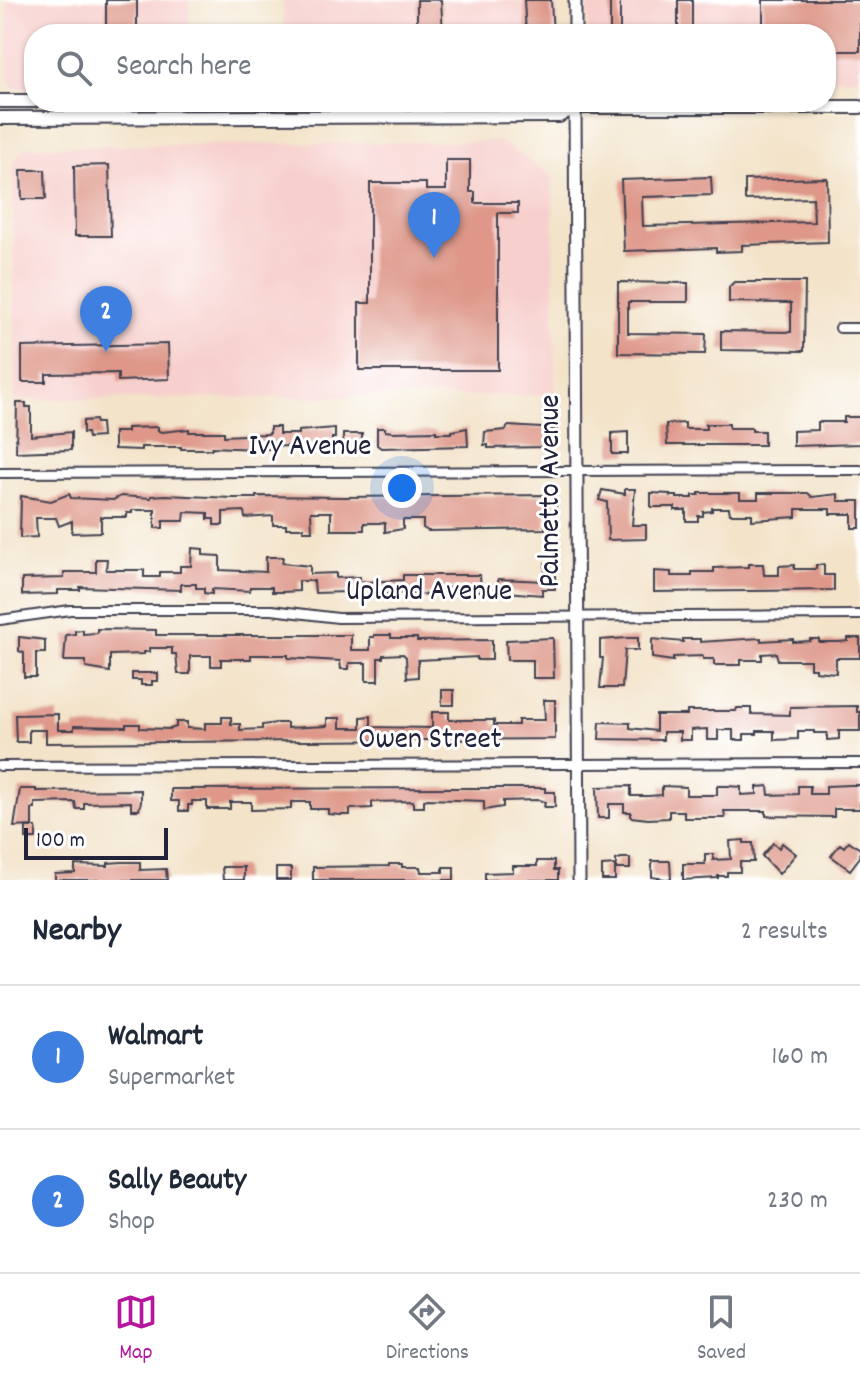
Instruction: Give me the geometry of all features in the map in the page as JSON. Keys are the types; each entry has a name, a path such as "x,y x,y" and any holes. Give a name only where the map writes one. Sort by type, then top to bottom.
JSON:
{"main road":[{"path":"0,101 24,101"},
{"path":"836,107 860,107"},
{"path":"254,112 254,117"},
{"path":"0,118 559,116 563,112"}],"street":[{"path":"575,0 575,24"},
{"name":"Palmetto Avenue","path":"571,112 579,880"},
{"path":"840,328 860,328"},
{"name":"Ivy Avenue","path":"0,473 860,470"},
{"name":"Upland Avenue","path":"0,620 70,610 272,610 338,618 860,615"},
{"name":"Owen Street","path":"0,766 860,763"}],"shaded area":[{"path":"7,0 189,0 189,24 24,24 24,88 14,88 8,82"},
{"path":"283,0 558,0 558,24 283,24"},
{"path":"588,0 860,0 860,78 836,79 836,24 588,24"},
{"path":"500,141 553,177 555,395 15,400 13,167 18,153 26,147"}],"building":[{"path":"106,0 137,0 137,24 106,24"},
{"path":"417,0 441,0 442,24 417,24"},
{"path":"524,0 551,0 552,24 525,24"},
{"path":"610,0 620,0 620,24 610,24"},
{"path":"678,0 692,0 692,24 678,24"},
{"path":"763,0 860,0 860,51 836,51 836,24 763,24"},
{"path":"446,160 470,160 470,192 475,192 475,203 518,203 518,213 498,213 498,370 359,370 359,303 370,303 370,183 426,183 426,190 446,190"},
{"path":"109,165 111,236 75,236 74,166"},
{"path":"21,170 45,170 46,199 22,199"},
{"path":"711,177 712,195 642,197 643,226 814,222 813,198 745,200 745,180 827,178 828,242 742,245 742,251 716,252 716,248 624,251 621,180"},
{"path":"618,282 688,283 688,302 628,302 628,333 706,334 705,354 618,353"},
{"path":"734,282 805,282 804,351 721,350 721,331 791,332 791,303 729,302 729,287"},
{"path":"168,344 169,379 118,381 118,373 46,374 46,382 22,382 22,347"},
{"path":"17,403 26,403 26,407 31,407 31,436 71,432 71,450 16,452"},
{"path":"844,417 860,417 860,444 793,446 793,431 818,430 818,422 844,422"},
{"path":"83,421 101,423 102,437 88,438 87,433 83,433"},
{"path":"685,423 685,429 706,429 706,424 729,424 729,428 764,431 764,445 667,445 666,424"},
{"path":"508,426 557,429 557,440 550,447 488,448 484,445 485,432 506,430"},
{"path":"158,427 158,431 162,432 189,429 189,432 224,432 224,436 267,434 270,427 279,427 279,434 335,428 335,438 332,438 332,447 114,449 114,432 127,432 127,428"},
{"path":"377,428 393,432 452,433 467,428 468,446 381,448 377,445"},
{"path":"628,432 628,454 612,454 612,433"},
{"path":"343,434 362,434 362,447 358,447 358,451 346,450"},
{"path":"625,489 635,489 632,525 646,525 646,539 608,540 607,502 599,500 602,490 625,494"},
{"path":"651,493 693,498 699,493 740,493 740,499 758,499 758,493 808,493 812,497 838,494 838,501 860,501 860,528 852,528 852,514 830,514 830,509 796,509 796,517 752,520 752,514 730,514 729,508 712,508 712,511 698,516 698,521 686,521 686,510 651,507"},
{"path":"69,494 71,498 113,500 121,496 151,498 166,495 256,498 550,495 556,502 556,513 546,513 545,529 428,531 423,528 423,520 403,520 403,529 385,532 385,523 364,523 364,530 331,530 331,512 311,512 312,531 273,525 273,516 245,518 244,511 223,512 223,525 214,525 214,519 208,519 208,513 185,512 184,521 163,521 163,528 155,528 155,510 132,510 127,517 101,517 101,532 72,533 72,521 59,526 56,518 36,518 37,537 20,538 21,496 51,501"},
{"path":"192,548 203,549 203,555 220,556 220,570 266,572 266,557 283,557 282,563 310,566 310,574 336,573 336,578 360,577 360,581 366,582 403,580 403,575 480,575 481,591 463,595 463,588 446,588 446,596 396,593 347,596 347,592 315,593 314,581 299,581 299,591 282,592 272,592 272,587 250,587 250,591 212,589 212,594 204,593 204,588 196,588 196,584 181,584 181,590 80,587 80,590 58,590 58,594 22,595 22,579 64,578 64,572 96,572 96,559 107,559 106,570 144,570 144,577 160,577 160,572 180,572 180,566 191,566"},
{"path":"545,563 555,563 555,589 542,589 542,595 506,592 506,595 486,595 486,585 498,585 498,579 545,581"},
{"path":"748,564 763,564 764,575 779,575 779,566 816,569 816,565 824,565 824,575 834,575 834,590 654,592 654,571 671,572 671,576 692,576 692,572 714,572 714,568 748,567"},
{"path":"97,629 156,630 156,635 351,635 351,650 370,650 370,637 374,635 417,638 417,641 492,640 492,660 477,660 477,657 418,660 418,677 407,678 406,657 403,654 383,655 383,658 378,658 378,681 366,681 366,663 349,663 349,669 341,669 340,661 288,658 288,655 221,659 221,666 211,666 211,656 190,656 190,674 178,674 176,654 172,654 172,648 149,648 149,652 144,654 110,655 110,672 86,668 86,661 64,661 66,635 83,630 83,634 97,633"},
{"path":"19,637 45,640 45,653 36,653 36,677 24,677 24,653 19,651"},
{"path":"553,638 554,678 533,678 533,660 507,660 506,640"},
{"path":"638,638 638,650 625,650 622,688 600,688 603,658 600,658 600,640"},
{"path":"761,638 761,641 819,639 819,642 838,642 860,638 860,658 836,658 836,673 815,671 815,668 810,668 810,660 778,660 776,653 762,654 762,660 741,660 741,665 714,665 714,659 703,659 703,656 673,657 673,661 652,658 652,639 683,642 683,639 700,639 700,642"},
{"path":"132,673 158,673 158,681 152,681 152,685 141,685 141,680 132,680"},
{"path":"442,690 454,690 454,705 442,705"},
{"path":"544,700 555,700 555,739 46,743 46,730 29,730 29,742 16,742 15,715 58,714 58,730 74,730 74,726 126,727 126,724 170,729 176,727 176,722 187,722 187,728 205,729 205,723 222,723 222,717 231,717 231,724 240,724 240,730 262,729 262,725 276,723 287,723 287,728 327,726 327,718 340,718 340,728 361,728 361,717 371,716 371,727 432,728 432,712 449,712 449,720 494,720 494,725 518,725 518,720 545,720"},
{"path":"857,706 860,731 839,731 839,739 827,740 827,733 798,731 798,739 774,740 774,731 757,731 757,734 744,734 744,740 733,740 733,730 718,730 718,740 707,740 707,729 691,730 691,740 680,740 680,732 663,732 663,740 599,739 600,722 630,723 630,728 656,731 656,715 687,715 687,711 751,708 751,714 790,715 790,707"},
{"path":"860,785 860,809 834,809 834,817 766,816 766,811 724,811 725,818 684,818 684,811 669,811 669,818 648,819 631,817 631,812 624,812 624,804 609,804 609,818 598,818 597,787 631,786 631,796 648,796 662,795 662,786 686,787 686,795 717,795 717,786 741,787 741,795 757,794 757,787 768,786 769,795 798,794 798,786 810,786 810,794 826,794 826,786"},
{"path":"545,788 545,792 555,792 555,807 544,807 545,802 538,800 503,801 503,807 484,810 484,801 428,799 424,800 424,807 413,807 413,801 372,802 372,808 350,809 350,815 341,815 328,814 328,809 310,809 310,802 291,802 291,809 251,810 251,802 230,802 230,809 207,809 207,801 192,801 188,811 179,811 179,801 171,801 171,789"},
{"path":"20,789 141,790 141,802 139,810 131,810 131,802 84,803 84,809 76,809 75,802 35,803 32,826 14,827"},
{"path":"26,827 36,827 36,839 26,839"},
{"path":"744,840 744,843 753,843 754,862 740,862 740,872 727,872 727,876 718,878 683,880 683,864 705,864 705,854 713,854 713,860 731,859 730,841"},
{"path":"849,841 860,849 860,857 850,870 831,856 840,844 844,847"},
{"path":"773,843 779,848 782,843 796,854 779,874 762,856"},
{"path":"630,858 630,869 616,869 616,860"},
{"path":"537,861 554,861 558,880 485,880 485,873 513,872 513,866 537,866"},
{"path":"652,861 670,861 671,880 652,877"},
{"path":"140,862 140,870 166,869 167,880 55,880 55,874 75,873 75,865 108,866 108,863"},
{"path":"389,864 420,867 421,872 443,872 443,867 454,867 454,880 313,880 313,867"},
{"path":"615,865 615,880 602,880 602,866"},
{"path":"222,867 244,867 244,880 223,880"},
{"path":"276,868 291,868 291,880 276,880"}],"place":[{"name":"Walmart","path":"434,258"},
{"name":"Sally Beauty","path":"106,352"}]}
